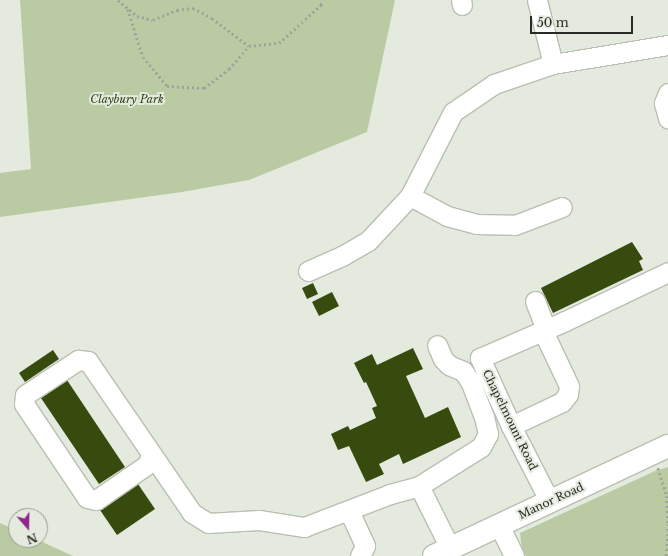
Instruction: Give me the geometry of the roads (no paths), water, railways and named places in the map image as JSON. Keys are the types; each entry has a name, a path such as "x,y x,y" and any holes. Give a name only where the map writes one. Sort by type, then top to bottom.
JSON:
{"main road":[{"name":"Manor Road","path":"442,552 668,446"}],"street":[{"path":"537,0 553,64"},
{"path":"308,271 342,256 368,241 410,196 453,112 494,84 553,64 668,45"},
{"path":"668,93 664,103 668,118"},
{"path":"410,196 447,216 476,224 515,225 562,207"},
{"name":"Chapelmount Road","path":"550,502 511,426 480,358 668,272"},
{"path":"511,426 562,402 566,399 569,386 544,330 535,301"},
{"path":"151,454 148,464 96,500 87,498 24,404 25,395 78,360 88,361 192,513 208,523 259,520 304,527 390,494 419,486 481,447 488,434 484,416 470,382 463,371 449,365 443,359 437,346"},
{"path":"419,486 442,552"},
{"path":"349,511 365,546 360,556"},
{"path":"499,525 514,556"}],"park label":[{"name":"Claybury Park","path":"127,99"}]}
